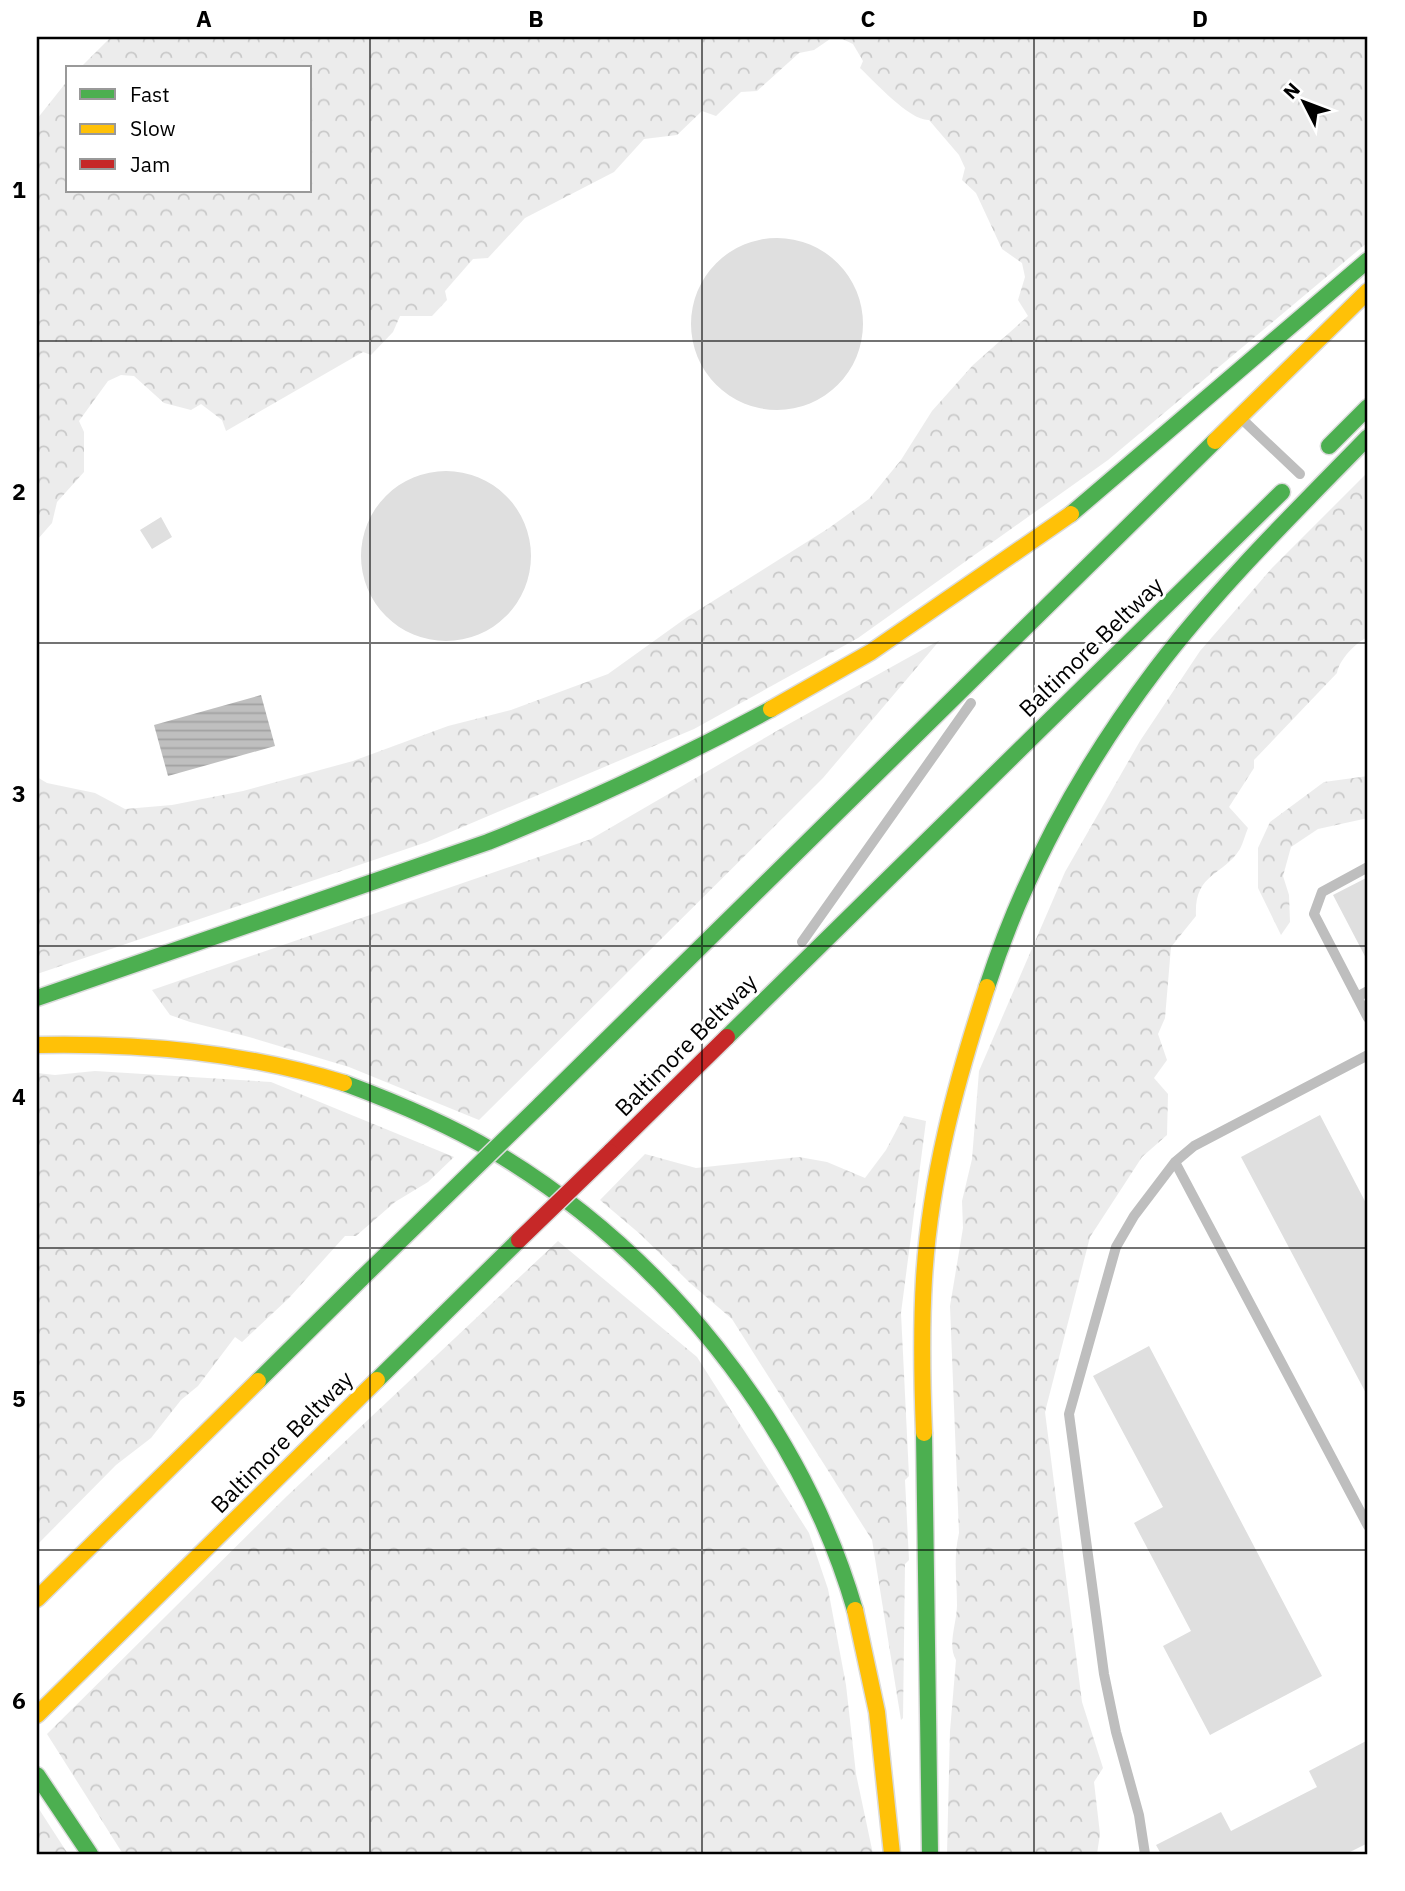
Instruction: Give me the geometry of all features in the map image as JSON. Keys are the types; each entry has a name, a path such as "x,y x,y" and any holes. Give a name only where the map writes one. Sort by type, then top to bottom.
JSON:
{"highway":[{"path":"37,998 488,842 561,813 657,769 769,710 871,652 1074,511 1368,260"},
{"path":"37,1599 1368,291"},
{"name":"Baltimore Beltway","path":"37,1715 1368,407"},
{"path":"930,1854 922,1361 924,1276 944,1135 983,996 1013,919 1049,842 1082,777 1129,705 1229,580 1368,437"},
{"path":"37,1045 157,1045 286,1066 344,1083 408,1108 482,1146 578,1210 636,1257 690,1313 727,1358 764,1411 795,1462 839,1561 861,1631 877,1703 892,1854"},
{"path":"37,1589 114,1524"},
{"path":"37,1775 90,1854"}],"lane":[{"path":"1240,417 1310,465"},
{"path":"990,677 1021,632"},
{"path":"793,955 974,699"},
{"path":"1368,867 1322,892 1314,914 1368,1018"},
{"path":"753,1011 785,966"},
{"path":"1357,997 1368,991"},
{"path":"1145,1854 1139,1815 1116,1732 1104,1674 1069,1414 1116,1247 1134,1216 1175,1163 1194,1146 1368,1055"},
{"path":"1175,1163 1368,1526"}],"green space":[{"path":"111,37 833,37 814,50 799,53 757,91 741,92 716,116 702,111 677,135 644,139 614,172 525,218 488,258 473,259 445,291 447,300 432,316 400,316 393,332 371,355 363,352 226,431 222,420 201,404 191,410 164,403 134,376 121,375 108,381 79,421 84,432 84,472 57,502 52,523 37,540 37,119 66,83 66,192 312,192 312,66 82,66"},
{"path":"838,37 1368,37 1368,242 1108,460 858,638 694,729 427,842 37,974 37,777 47,783 95,793 125,809 172,805 243,791 353,761 448,726 511,710 608,674 686,618 829,528 869,499 901,460 932,411 973,365 1028,316 1018,300 1025,277 1022,263 1002,249 976,193 962,180 965,168 959,155 929,120 921,119 903,108 874,82 860,68 863,61 853,44"},
{"path":"1368,472 1368,637 1349,652 1337,673 1254,760 1254,768 1229,807 1248,828 1241,847 1233,858 1204,883 1197,902 1196,916 1171,947 1165,1018 1158,1034 1167,1060 1154,1078 1168,1094 1167,1135 1142,1157 1090,1237 1045,1412 1082,1702 1103,1768 1094,1782 1100,1834 1097,1854 947,1854 950,1731 956,1660 952,1641 957,1612 956,1560 959,1533 950,1306 963,1228 962,1201 972,1159 979,1071 1065,872 1140,741 1200,651 1272,568"},
{"path":"940,640 823,778 479,1120 349,1067 170,1015 152,990 591,839"},
{"path":"1368,776 1368,818 1318,829 1291,847 1283,876 1289,895 1290,922 1281,935 1258,888 1258,848 1270,822 1324,782"},
{"path":"95,1071 271,1082 454,1157 428,1182 395,1202 356,1236 345,1236 289,1298 242,1342 235,1337 198,1386 181,1400 151,1438 116,1465 37,1545 37,1073 55,1075"},
{"path":"904,1116 926,1121 901,1313 909,1476 905,1480 909,1560 905,1564 901,1720 872,1540 732,1319 600,1200 645,1154 696,1168 799,1157 827,1162 865,1178 886,1150"},
{"path":"558,1241 697,1357 809,1533 828,1589 846,1685 856,1774 873,1854 123,1854 47,1734 287,1496"},
{"path":"37,1806 68,1854 37,1854"}],"shaded area":[{"path":"261,695 275,746 168,776 154,725"}],"building":[{"path":"777,238 810,244 838,263 857,291 863,324 857,357 838,385 810,404 777,410 744,404 716,385 697,357 691,324 697,291 716,263 744,244"},
{"path":"446,471 479,477 506,496 525,523 531,556 525,589 506,616 479,635 446,641 413,635 386,616 367,589 361,556 367,523 386,496 413,477"},
{"path":"161,517 172,537 152,549 140,530"},
{"path":"1368,877 1368,962 1333,895"},
{"path":"1320,1115 1368,1207 1368,1397 1241,1157"},
{"path":"1149,1346 1322,1676 1210,1735 1163,1646 1191,1631 1134,1523 1163,1507 1093,1376"},
{"path":"1368,1740 1368,1843 1346,1854 1161,1854 1156,1845 1221,1812 1231,1831 1317,1787 1309,1771"}],"traffic: fast":[{"path":"1071,514 1368,260"},
{"path":"1329,446 1368,407"},
{"path":"987,987 1019,903 1058,821 1130,705 1180,638 1232,578 1368,437"},
{"path":"540,1105 1215,441"},
{"path":"727,1037 1282,492"},
{"path":"37,998 488,842 631,780 771,709"},
{"path":"344,1083 420,1114 493,1151 555,1192 613,1238 667,1290 716,1347 761,1408 799,1473 831,1540 855,1610"},
{"path":"362,1278 540,1105"},
{"path":"377,1380 519,1240"},
{"path":"258,1381 362,1278"},
{"path":"924,1433 930,1854"},
{"path":"37,1775 90,1854"}],"traffic: slow":[{"path":"1215,441 1368,291"},
{"path":"771,709 871,652 1071,514"},
{"path":"924,1433 923,1298 932,1204 955,1095 987,987"},
{"path":"37,1045 115,1046 192,1052 268,1064 344,1083"},
{"path":"37,1715 377,1380"},
{"path":"37,1599 258,1381"},
{"path":"855,1610 877,1712 892,1854"}],"traffic: jam":[{"path":"610,1152 727,1037"},
{"path":"519,1240 610,1152"}]}
